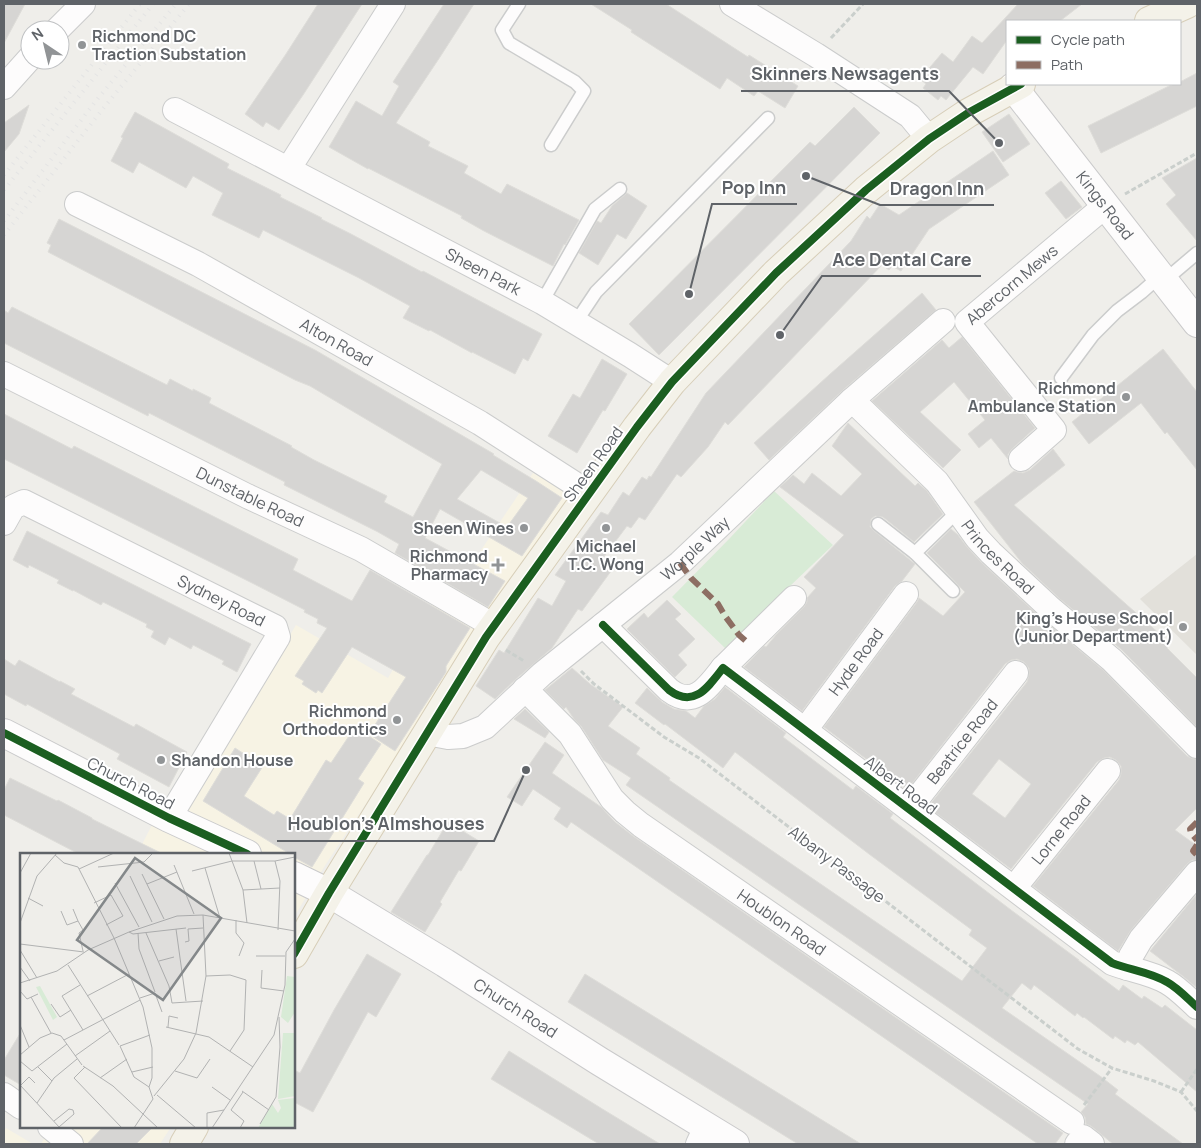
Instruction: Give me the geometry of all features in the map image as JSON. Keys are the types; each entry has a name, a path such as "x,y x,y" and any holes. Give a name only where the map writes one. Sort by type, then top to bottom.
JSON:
{"main road":[{"path":"1151,20 1187,4"},
{"name":"Sheen Road","path":"295,952 329,893 490,631 637,426 672,382 776,272 866,190 928,139 968,113 1017,86"},
{"path":"184,1144 193,1128"}],"street":[{"path":"68,20 83,4"},
{"path":"288,168 393,4"},
{"path":"732,4 816,55 910,116 928,139"},
{"name":"Kings Road","path":"1017,86 1105,206 1197,323"},
{"name":"Sheen Park","path":"176,110 542,302 672,382"},
{"name":"Alton Road","path":"77,204 198,264 480,423 589,493"},
{"name":"Abercorn Mews","path":"1021,459 1054,430 967,322 1105,206"},
{"name":"Worple Way","path":"427,733 448,737 463,736 485,727 534,681 680,563 852,400 944,321"},
{"name":"Dunstable Road","path":"4,374 247,496 361,549 490,631"},
{"name":"Princes Road","path":"852,400 937,482 977,538 991,553 1052,609 1112,660 1197,746"},
{"name":"Sydney Road","path":"4,523 12,507 24,502 274,628 278,637 169,818"},
{"name":"Hyde Road","path":"805,730 906,594"},
{"path":"603,625 674,695 682,698 691,697 703,692 723,668 794,598"},
{"name":"Albert Road","path":"723,668 1112,963 1149,974 1169,983 1197,1007"},
{"name":"Beatrice Road","path":"909,809 1016,673"},
{"name":"Houblon Road","path":"534,681 612,799 641,825 1072,1122"},
{"name":"Church Road","path":"4,733 169,818 245,853"},
{"name":"Lorne Road","path":"1014,888 1108,771"},
{"path":"1126,968 1141,939 1197,874"},
{"name":"Church Road","path":"295,876 329,893 445,963 599,1061 702,1135 735,1144"},
{"path":"4,1095 20,1106"},
{"path":"51,1128 71,1144"},
{"path":"1077,1144 1083,1137 1092,1144"}],"lane":[{"path":"519,4 502,30 509,43 575,82 584,91 551,145"},
{"path":"576,322 596,292 768,118"},
{"path":"542,302 595,209 620,189"},
{"path":"1061,378 1093,335 1117,311 1197,253"},
{"path":"915,553 958,511"},
{"path":"878,524 915,553 953,591"}],"path":[{"path":"816,55 863,4"},
{"path":"1105,206 1197,153"},
{"path":"490,631 534,681"},
{"path":"1072,1122 1112,1068"},
{"path":"1181,1092 1197,1069"}],"shaded area":[{"path":"533,473 573,496 398,755 326,864 295,915 295,853 138,853 153,823 193,797 296,625 388,678 434,601 457,597 476,564 477,556"},
{"name":"King's House School (Junior Department)","path":"1197,554 1197,655 1140,599"},
{"path":"6,1128 33,1144 4,1144"},
{"path":"50,1128 170,1128 160,1144 41,1144"}],"green space":[{"path":"774,491 833,545 725,648 672,597"}],"building":[{"path":"4,4 25,4 4,43"},
{"path":"318,4 362,4 279,130 266,122 263,127 245,114"},
{"path":"444,4 474,4 396,123 430,142 428,146 468,166 464,173 501,194 507,184 579,220 553,266 329,147 356,101 382,116 399,86 393,82"},
{"path":"591,4 666,4 748,57 749,55 798,86 785,108 758,91 754,96 727,78 720,89"},
{"path":"1018,4 1082,4 1061,20 1006,20 1006,41 983,74 973,67 946,100 941,96 938,100 923,88 926,84 920,79 942,53 953,62 972,36 982,43"},
{"path":"1197,73 1197,106 1101,153 1088,126 1169,86 1181,85 1181,81"},
{"path":"29,105 19,134 4,152 4,123"},
{"path":"854,107 880,133 659,355 629,324 810,142 815,146"},
{"path":"135,112 229,164 227,168 281,195 280,197 542,334 528,361 523,358 515,374 403,318 410,306 359,278 263,230 259,238 212,215 223,193 193,176 186,188 139,162 133,173 111,161 123,138 121,137"},
{"path":"1009,114 1030,144 1003,162 982,132"},
{"path":"993,151 1009,175 929,229 901,271 892,266 889,270 882,265 728,425 725,422 708,447 681,477 677,474 645,520 639,517 631,528 627,526 603,558 614,567 582,611 578,609 552,648 495,699 476,686 499,650 504,653 538,598 552,606 566,581 555,575 601,512 608,515 623,492 629,496 642,477 647,480 649,476 651,477 706,393 851,241 867,216 870,219 880,204 899,215"},
{"path":"1197,158 1197,241 1166,204 1176,195 1162,178"},
{"path":"1061,181 1082,207 1066,219 1045,193"},
{"path":"627,193 647,206 626,239 617,234 598,265 579,253 597,221 601,223 612,206"},
{"path":"59,219 315,350 494,454 562,498 522,556 440,509 425,538 505,581 488,607 395,553 399,544 378,532 284,485 285,482 149,413 148,416 4,343 4,310 8,313 12,307 167,385 170,379 211,398 209,403 292,446 314,460 387,496 384,502 413,517 442,464 310,386 48,252 51,245 47,243","holes":["481,470 528,498 507,527 457,499"]},
{"path":"922,293 936,310 843,390 769,460 754,443"},
{"path":"962,337 1035,428 1012,449 1008,454 1008,459 991,438 979,448 968,434 985,420 954,382 920,412 961,450 943,468 872,401 942,340 949,348"},
{"path":"1163,349 1197,392 1197,470 1141,403 1089,444 1072,422"},
{"path":"602,359 627,374 577,453 548,436 573,394 580,398"},
{"path":"4,414 72,449 74,446 298,559 293,570 352,601 370,570 470,628 446,666 446,672 395,751 369,734 406,677 352,647 322,693 318,690 316,693 302,684 304,681 295,676 327,628 317,623 318,619 304,612 305,610 256,585 4,459"},
{"path":"848,423 915,486 918,483 927,491 943,514 914,542 883,517 875,516 871,519 870,527 915,564 902,581 895,586 802,711 744,667 804,607 807,598 816,588 804,577 844,535 780,487 793,475 804,484 812,473 841,496 862,474 832,446"},
{"path":"1053,449 1065,465 1014,505 1171,644 1167,648 1197,678 1197,727 1122,650 1060,599 1022,563 974,502 1014,471 1023,473 1030,470"},
{"path":"951,529 982,563 1042,619 1103,670 1187,756 1197,759 1197,808 1175,830 1197,846 1197,860 1192,860 1187,864 1131,930 1118,951 1033,886 1119,780 1121,766 1116,760 1110,757 1097,762 1011,869 928,807 1027,682 1029,668 1024,662 1017,659 1005,664 907,790 824,727 919,598 943,616 965,592 927,553","holes":["999,759 1031,784 1005,818 972,794"]},
{"path":"27,531 251,644 237,672 222,664 224,661 193,645 191,649 169,637 165,645 151,637 154,631 146,627 147,624 103,602 101,605 57,583 59,580 29,565 28,568 13,560"},
{"path":"667,600 681,614 675,619 695,639 678,655 687,665 675,677 627,629 644,613 648,618"},
{"path":"4,659 15,666 19,660 75,689 71,694 134,727 136,724 187,752 169,787 117,759 120,754 27,704 26,706 4,694"},
{"path":"572,668 590,684 623,707 608,726 640,748 636,754 670,778 669,780 962,981 987,948 969,935 972,930 735,752 723,768 664,725 635,703 647,688 662,702 674,709 686,711 695,718 704,706 715,699 725,687 786,733 783,737 853,790 856,786 893,814 890,818 1119,991 1123,985 1142,999 1144,996 1162,1008 1165,1005 1197,1030 1197,1092 1138,1042 1135,1045 1127,1040 1125,1043 1115,1036 1113,1039 1084,1017 1077,1013 1075,1016 1034,985 1031,990 1022,983 1002,1008 1100,1076 1118,1090 1115,1094 1183,1144 1113,1144 1086,1124 1085,1117 1081,1112 1088,1104 626,785 631,778 603,760 566,707 564,709 545,690"},
{"path":"525,709 549,732 545,738 514,719"},
{"path":"355,727 381,744 358,779 364,783 312,867 295,858 295,853 288,853 203,801 235,748 263,766 244,796 274,815 277,811 290,819 326,760 331,763"},
{"path":"545,742 564,755 552,773 601,807 615,822 633,836 1063,1133 1055,1144 1038,1144 571,822 567,828 554,819 561,808 533,789 522,806 507,797"},
{"path":"10,778 58,800 161,853 77,853 4,815 4,790"},
{"path":"448,822 479,841 440,902 442,904 425,932 391,912"},
{"path":"1197,894 1197,988 1150,951"},
{"path":"367,954 401,974 376,1017 368,1012 313,1112 295,1103 295,1070 300,1073"},
{"path":"585,974 861,1144 798,1144 568,1002"},
{"path":"20,1034 20,1084 4,1075 4,1060"},
{"path":"509,1051 660,1144 599,1144 491,1079"},
{"path":"102,1128 152,1128 136,1144 87,1144"}],"railway":[{"path":"4,175 140,4"},
{"path":"4,190 153,4"},
{"path":"4,221 95,102 176,4"},
{"path":"4,235 106,105 189,4"}],"marked path":[{"path":"680,563 691,578 718,604 739,635 748,643"},
{"path":"1197,822 1190,829 1197,840"},
{"path":"1197,845 1193,851 1197,855"}],"cycle path":[{"path":"295,952 329,893 486,637 637,427 672,382 776,273 866,190 929,139 968,113 1019,85"},
{"path":"603,625 669,690 678,695 686,697 700,693 723,668 1112,963 1147,973 1167,982 1197,1007"},
{"path":"4,733 169,818 245,853"}],"place":[{"name":"Richmond DC Traction Substation","path":"82,45"},
{"name":"Skinners Newsagents","path":"999,143"},
{"name":"Dragon Inn","path":"806,176"},
{"name":"Pop Inn","path":"689,294"},
{"name":"Ace Dental Care","path":"780,335"},
{"name":"Richmond Ambulance Station","path":"1126,397"},
{"name":"Sheen Wines","path":"524,528"},
{"name":"Michael T.C. Wong","path":"606,528"},
{"name":"Richmond Pharmacy","path":"498,565"},
{"name":"King's House School (Junior Department)","path":"1183,627"},
{"name":"Richmond Orthodontics","path":"397,720"},
{"name":"Shandon House","path":"161,760"},
{"name":"Houblon’s Almshouses","path":"526,770"}]}
